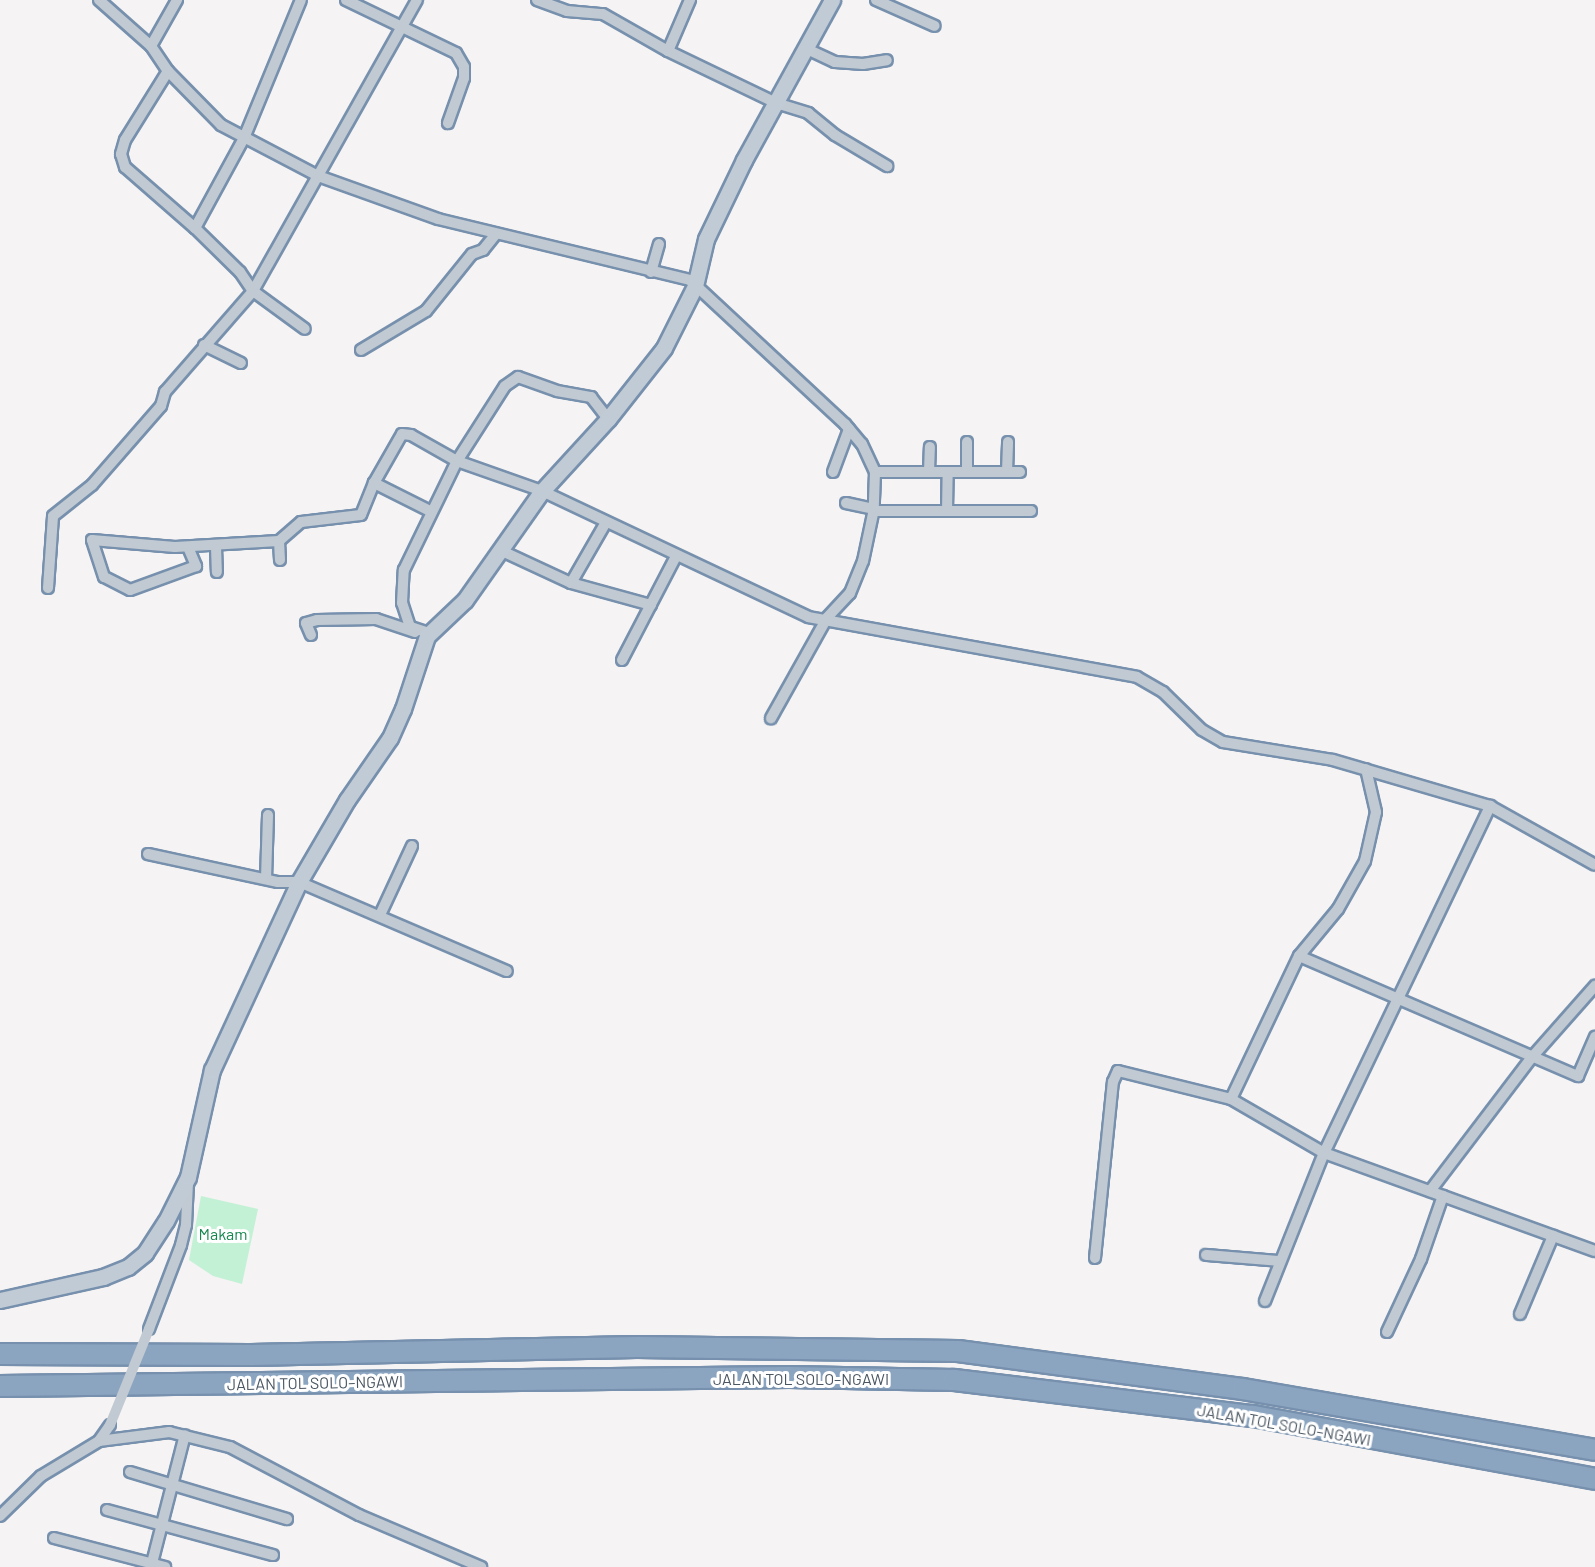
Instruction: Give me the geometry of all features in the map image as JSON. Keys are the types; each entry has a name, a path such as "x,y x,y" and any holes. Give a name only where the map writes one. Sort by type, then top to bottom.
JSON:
{"highway":[{"name":"JALAN TOL SOLO–NGAWI","path":"0,1354 251,1355 637,1347 958,1351 1243,1389 1595,1450"},
{"name":"JALAN TOL SOLO–NGAWI","path":"0,1386 789,1377 954,1380 1253,1416 1401,1446 1595,1479"}],"street":[{"path":"99,0 151,46 168,71 221,125 318,176 438,219 605,257 651,272 690,280 849,429 862,444 875,471 874,510 858,577 850,593 827,618 771,718"},
{"path":"151,46 177,0"},
{"path":"195,228 244,138 301,0"},
{"path":"346,0 456,53 462,60 464,78 448,123"},
{"path":"48,588 50,524 53,516 92,485 161,406 165,392 204,345 253,291 417,0"},
{"path":"537,0 567,11 603,14 668,51 776,103 808,113 835,135 887,166"},
{"path":"668,51 690,0"},
{"path":"0,1300 103,1277 128,1266 151,1244 179,1199 188,1177 212,1070 299,882 347,800 390,738 403,709 428,634 465,600 502,551 542,491 608,418 664,348 695,286 706,239 832,0"},
{"path":"876,0 934,26"},
{"path":"807,49 835,62 863,64 887,60"},
{"path":"168,71 121,154 133,177 195,228 240,272 253,291 304,329"},
{"path":"361,350 426,310 472,254 483,250 496,234"},
{"path":"651,272 659,244"},
{"path":"204,345 242,363"},
{"path":"428,634 410,627 401,588 404,570 430,511 457,461 505,386 514,377 591,397 608,418"},
{"path":"833,472 849,429"},
{"path":"188,547 196,566 129,590 104,577 92,540 96,538 188,547 216,547 279,541 301,522 361,514 374,483 402,434 411,435 457,461 542,491 675,558 789,610 827,618 842,624 1127,674 1162,692 1202,730 1223,742 1306,754 1366,769 1490,806 1595,864"},
{"path":"967,442 967,472"},
{"path":"1007,472 1008,442"},
{"path":"929,472 930,447"},
{"path":"875,471 1020,472"},
{"path":"947,511 948,472"},
{"path":"374,483 430,511"},
{"path":"846,503 874,510 1031,511"},
{"path":"571,583 605,524"},
{"path":"279,541 280,560"},
{"path":"216,547 217,572"},
{"path":"502,551 571,583 651,605"},
{"path":"622,660 675,558"},
{"path":"311,635 306,623 310,620 376,619 428,634"},
{"path":"1231,1099 1299,956 1338,909 1365,861 1376,812 1366,769"},
{"path":"1265,1300 1324,1153 1490,806"},
{"path":"266,879 268,815"},
{"path":"380,915 412,846"},
{"path":"148,854 266,879 299,882 507,970"},
{"path":"1299,956 1399,997 1578,1076 1595,1037"},
{"path":"1430,1191 1533,1056 1595,986"},
{"path":"1095,1258 1115,1074 1118,1071 1138,1073 1231,1099 1324,1153 1595,1251"},
{"path":"99,1441 110,1425 149,1329 186,1225 188,1177"},
{"path":"1387,1332 1421,1259 1443,1196"},
{"path":"1520,1314 1553,1236"},
{"path":"1206,1255 1280,1261"},
{"path":"0,1516 41,1476 99,1441 154,1431 184,1435 230,1447 359,1515 481,1567"},
{"path":"151,1565 184,1435"},
{"path":"130,1472 171,1487 287,1519"},
{"path":"107,1510 273,1555"},
{"path":"54,1538 165,1567"}],"green space":[{"name":"Makam","path":"201,1196 258,1209 242,1284 213,1276 189,1260"}]}
